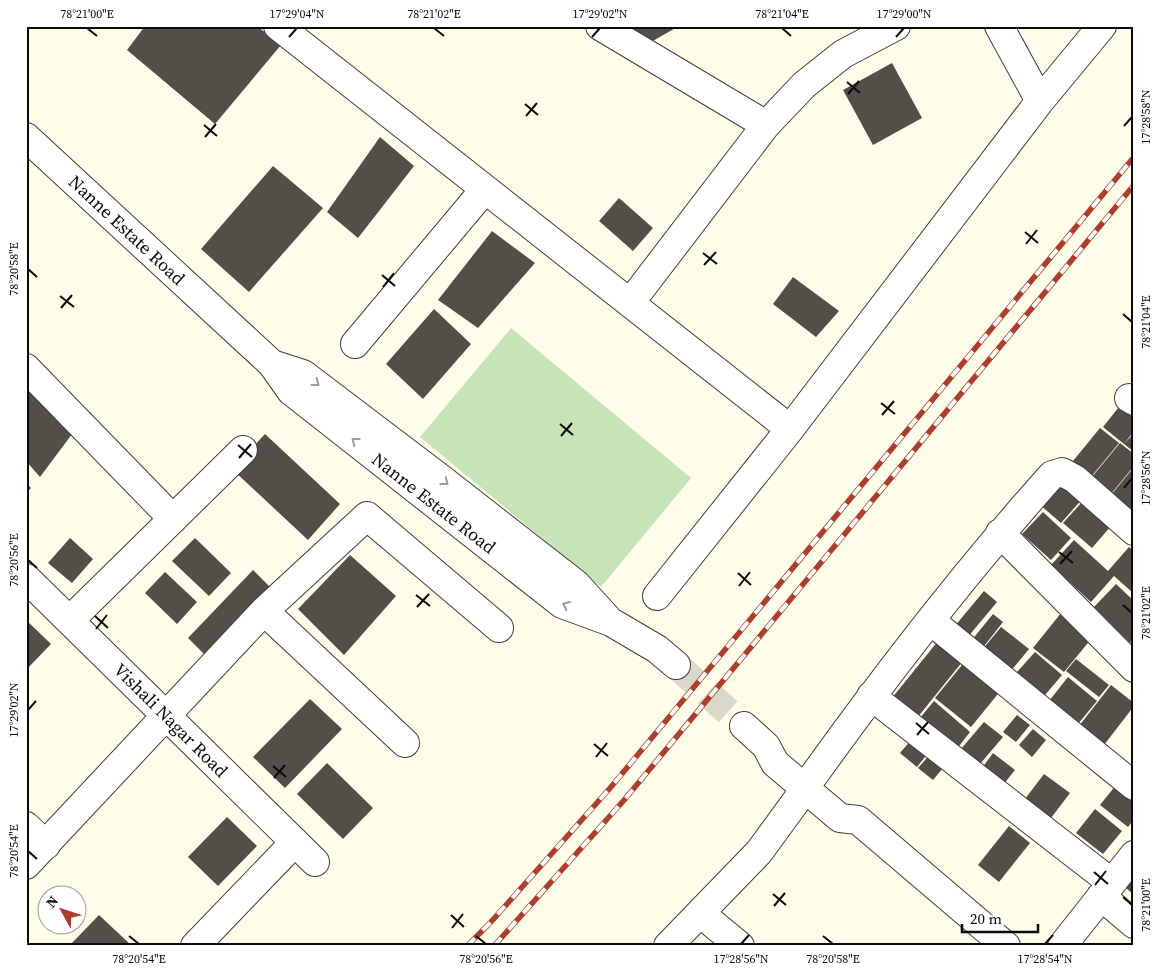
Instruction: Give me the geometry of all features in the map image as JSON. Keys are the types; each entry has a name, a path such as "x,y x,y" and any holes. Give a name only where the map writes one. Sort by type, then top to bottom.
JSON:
{"street":[{"path":"278,26 790,429"},
{"path":"600,26 766,125"},
{"path":"630,304 766,125 804,85 843,54 896,26"},
{"path":"999,26 1040,101"},
{"path":"657,596 790,429 1040,101 1102,26"},
{"name":"Nanne Estate Road","path":"26,137 272,364 291,392 562,604 611,622 657,649 676,666"},
{"path":"355,344 485,189"},
{"path":"26,368 174,519"},
{"path":"70,620 243,450"},
{"path":"668,946 759,852 871,696 1000,533 1052,475 1062,472 1075,479 1134,531"},
{"path":"26,865 264,611 367,516 499,628"},
{"path":"1000,533 1134,668"},
{"name":"Vishali Nagar Road","path":"26,578 315,862"},
{"path":"264,611 405,743"},
{"path":"931,622 1134,786"},
{"path":"871,696 1106,890 1134,924"},
{"path":"744,726 766,746 775,763 809,782 840,818 858,820 1006,946"},
{"path":"26,826 46,845"},
{"path":"195,946 295,842"},
{"path":"1062,946 1134,855"},
{"path":"700,913 740,946"}],"green space":[{"path":"511,328 691,478 601,587 420,437"}],"building":[{"path":"145,26 257,26 281,45 215,124 127,50"},
{"path":"633,26 679,26 644,46"},
{"path":"892,63 922,118 873,145 843,90"},
{"path":"380,137 414,166 358,238 327,212"},
{"path":"273,166 323,208 249,292 201,249"},
{"path":"619,198 653,228 633,251 599,221"},
{"path":"492,231 535,263 478,328 438,300"},
{"path":"793,277 839,311 816,337 773,304"},
{"path":"434,309 471,344 423,399 386,364"},
{"path":"26,378 75,430 40,477 26,461"},
{"path":"1122,403 1134,412 1134,431 1124,444 1103,427"},
{"path":"1100,428 1119,443 1091,477 1073,461"},
{"path":"1134,433 1134,452 1124,444"},
{"path":"265,434 340,504 308,540 232,469"},
{"path":"1120,443 1134,454 1134,466 1111,494 1091,478"},
{"path":"1134,467 1134,508 1131,511 1111,495"},
{"path":"1062,478 1084,497 1061,523 1039,504"},
{"path":"26,483 31,488 26,493"},
{"path":"1083,501 1111,526 1092,548 1063,523"},
{"path":"1043,512 1071,538 1051,560 1022,534"},
{"path":"70,538 93,559 72,583 48,563"},
{"path":"195,538 231,573 209,596 172,561"},
{"path":"1074,540 1108,571 1129,547 1134,551 1134,591 1132,592 1114,576 1091,602 1051,565"},
{"path":"350,555 396,596 344,655 298,609"},
{"path":"253,570 277,594 212,662 188,638"},
{"path":"165,572 197,602 177,624 145,593"},
{"path":"1116,584 1134,601 1134,639 1130,643 1094,607"},
{"path":"984,591 997,602 967,638 954,627"},
{"path":"1061,613 1092,638 1064,672 1033,648"},
{"path":"993,614 1003,622 981,650 971,641"},
{"path":"26,620 51,644 26,670"},
{"path":"1001,627 1029,649 1010,672 982,650"},
{"path":"938,641 963,661 917,718 892,698"},
{"path":"1035,652 1062,675 1045,695 1017,672"},
{"path":"1076,659 1109,685 1099,697 1066,671"},
{"path":"966,660 1002,689 971,727 935,698"},
{"path":"1068,677 1097,701 1078,724 1049,701"},
{"path":"1111,685 1134,703 1134,706 1104,745 1079,726"},
{"path":"310,699 342,729 285,788 253,757"},
{"path":"934,701 970,732 956,750 919,719"},
{"path":"1017,715 1030,725 1016,742 1003,732"},
{"path":"984,722 1003,737 980,764 961,749"},
{"path":"1033,729 1046,740 1032,757 1019,745"},
{"path":"913,738 929,752 917,767 900,753"},
{"path":"934,750 948,762 933,780 918,768"},
{"path":"993,753 1015,770 1003,785 982,768"},
{"path":"327,763 373,808 343,839 297,794"},
{"path":"1044,774 1070,793 1051,818 1025,799"},
{"path":"1120,780 1134,791 1134,819 1128,827 1100,805"},
{"path":"1095,809 1122,831 1103,854 1076,833"},
{"path":"227,817 257,846 218,886 188,857"},
{"path":"1009,826 1030,843 999,882 978,865"},
{"path":"1134,866 1134,895 1119,882"},
{"path":"99,915 132,946 73,946 71,944 81,934 88,934 88,926"}],"tunnel":[{"path":"676,665 744,726"}],"railway":[{"path":"467,946 490,923 611,787 1134,157"},
{"path":"494,946 625,799 1134,185"}]}
